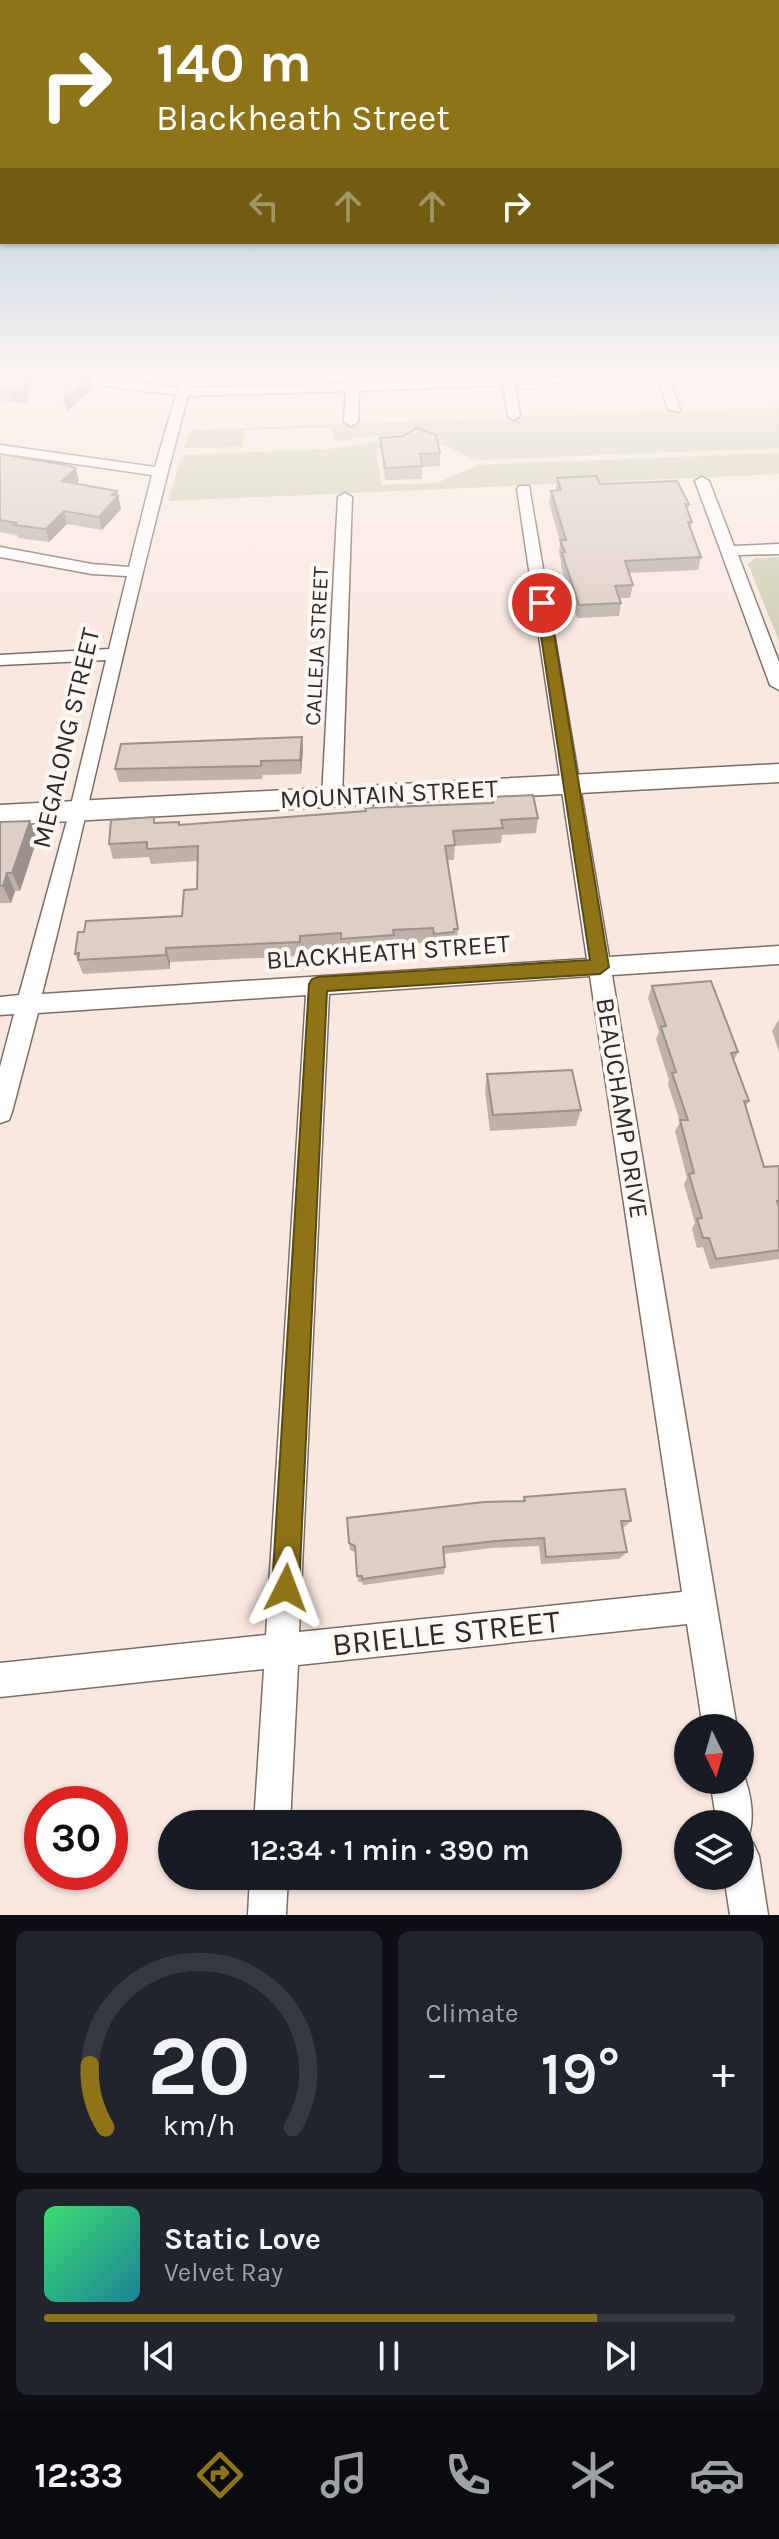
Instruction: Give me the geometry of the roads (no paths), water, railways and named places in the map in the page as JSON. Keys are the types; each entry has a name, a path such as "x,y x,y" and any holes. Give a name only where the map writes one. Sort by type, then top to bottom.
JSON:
{"street":[{"path":"120,466 159,472"},
{"name":"MEGALONG STREET","path":"0,1112 79,813 161,466"},
{"path":"702,481 779,685"},
{"name":"BEAUCHAMP DRIVE","path":"524,489 718,1714"},
{"name":"CALLEJA STREET","path":"332,798 345,497"},
{"path":"728,551 779,549"},
{"path":"0,552 92,569 135,572"},
{"path":"0,660 115,654"},
{"name":"MOUNTAIN STREET","path":"0,815 779,773"},
{"name":"BLACKHEATH STREET","path":"0,1006 779,955"},
{"path":"273,1810 318,984"},
{"name":"BRIELLE STREET","path":"0,1680 701,1606"},
{"path":"267,1915 268,1890"},
{"path":"745,1890 749,1915"}]}
